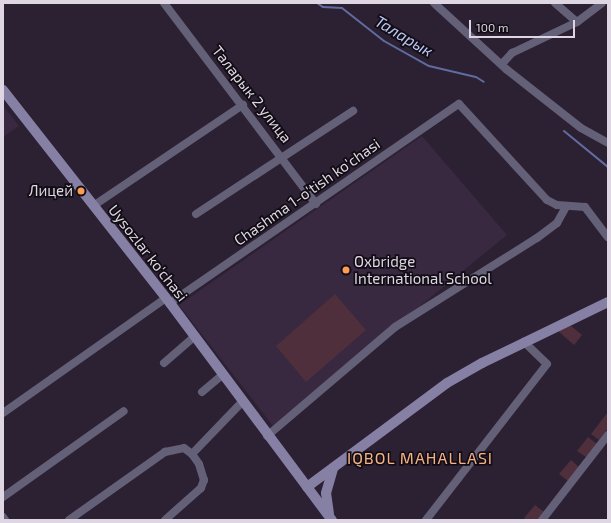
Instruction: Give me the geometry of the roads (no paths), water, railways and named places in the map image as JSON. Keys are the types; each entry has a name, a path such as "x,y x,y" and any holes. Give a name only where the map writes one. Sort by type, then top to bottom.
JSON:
{"main road":[{"name":"Uysozlar ko'chasi","path":"3,90 168,301 267,436 332,520"},
{"path":"307,487 447,383 524,342 608,302"},
{"path":"332,520 326,493 334,466"}],"street":[{"name":"Таларык 2 улица","path":"164,3 282,156 316,204"},
{"path":"434,3 502,64 582,128 607,140"},
{"path":"555,3 577,22"},
{"path":"502,64 512,53 577,22 602,3"},
{"name":"Chashma 1-o'tish ko'chasi","path":"3,413 168,301 316,204 459,104 547,200 566,206"},
{"path":"93,206 243,105"},
{"path":"196,214 282,156 353,111"},
{"path":"267,436 394,327 537,238 557,222 566,206 584,207 608,237"},
{"path":"164,363 194,337"},
{"path":"426,520 547,364 524,342"},
{"path":"202,392 222,375"},
{"path":"192,454 242,402"},
{"path":"3,497 124,410"},
{"path":"542,520 608,435"},
{"path":"69,520 165,452 179,448 192,454 204,474 201,488 165,520"}],"waterway":[{"name":"Таларык","path":"317,3 323,7 342,8 384,41 429,66 476,77 484,82"},
{"name":"Таларык","path":"564,131 608,167"}],"place":[{"name":"Лицей","path":"81,191"},
{"name":"Oxbridge International School","path":"346,270"}],"district":[{"name":"IQBOL MAHALLASI","path":"420,458"}]}
